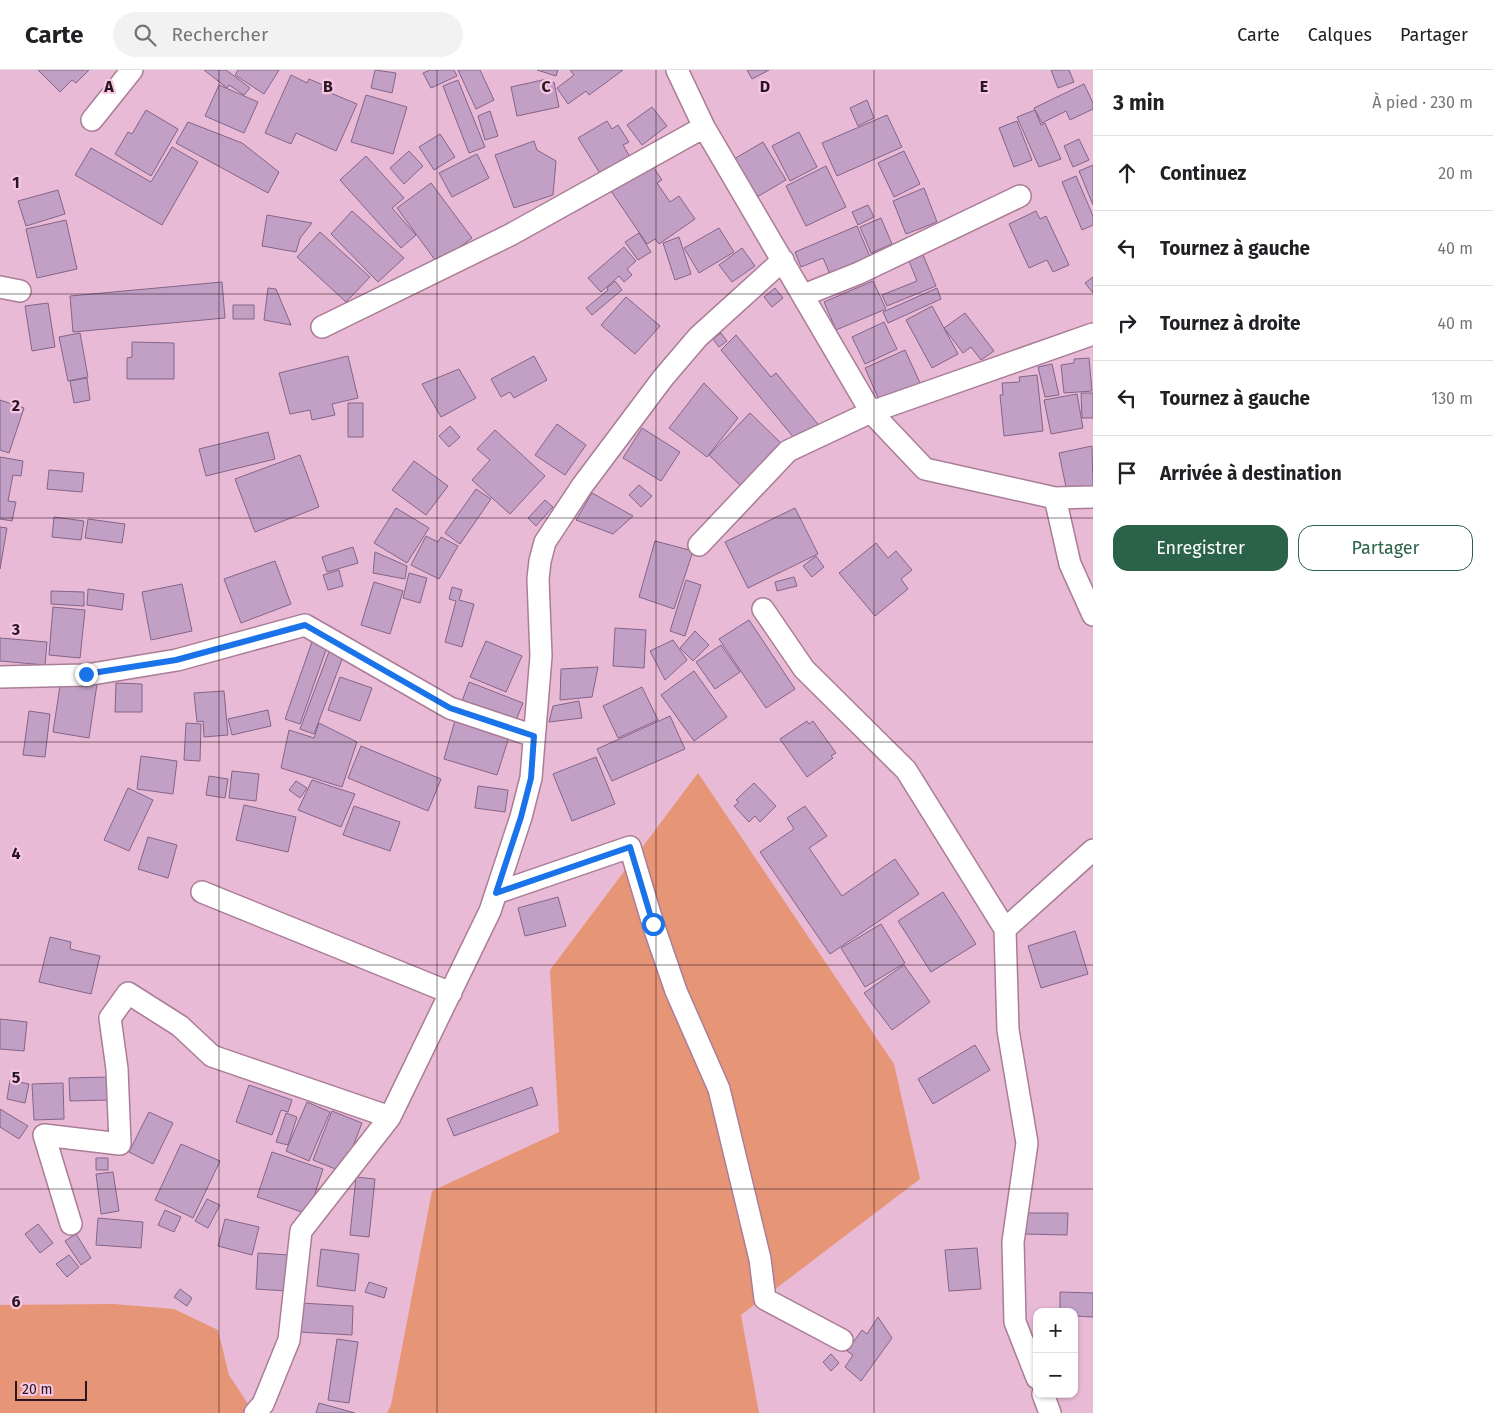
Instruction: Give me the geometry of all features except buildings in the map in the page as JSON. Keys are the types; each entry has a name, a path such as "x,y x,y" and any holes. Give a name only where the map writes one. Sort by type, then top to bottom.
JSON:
{"street":[{"path":"92,120 132,70"},
{"path":"677,70 704,126 784,260 871,412 924,469 1055,498 1093,497"},
{"path":"322,326 510,235 704,126"},
{"path":"804,295 859,273 1020,196"},
{"path":"255,1413 262,1404 289,1340 301,1232 390,1117 490,911 496,893 531,778 541,656 538,579 540,560 545,542 582,486 663,378 698,337 784,260"},
{"path":"699,545 788,451 871,412 1093,334"},
{"path":"1055,498 1070,564 1093,615"},
{"path":"763,609 804,669 906,770 1005,929 1008,1030 1027,1143 1013,1242 1015,1322 1033,1368"},
{"path":"0,677 86,674 176,660 305,625 450,708 534,736"},
{"path":"496,893 630,847 653,924 676,991 719,1089 760,1259 765,1299 842,1340"},
{"path":"1005,929 1093,850"},
{"path":"202,892 451,993"},
{"path":"71,1224 44,1134 120,1144 117,1069 110,1018 128,993 180,1026 212,1056 390,1117"},
{"path":"1044,1398 1050,1413"}],"shaded area":[{"path":"698,773 894,1064 920,1179 741,1315 759,1413 387,1413 391,1405 432,1191 559,1132 550,970"},
{"path":"114,1304 174,1309 218,1330 229,1375 254,1413 0,1413 0,1305"}],"route":[{"path":"86,674 176,660 305,625 450,708 534,736 531,778 521,817 496,893 630,847 653,924"}]}
